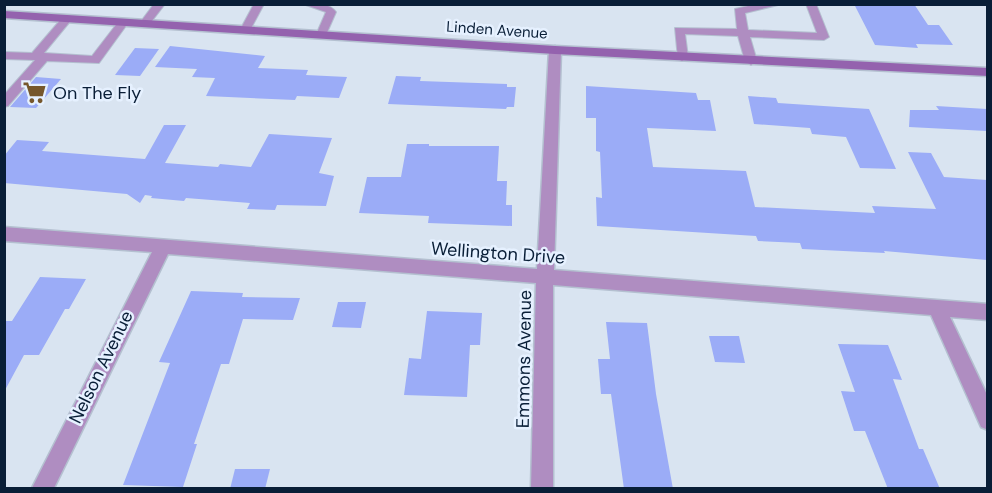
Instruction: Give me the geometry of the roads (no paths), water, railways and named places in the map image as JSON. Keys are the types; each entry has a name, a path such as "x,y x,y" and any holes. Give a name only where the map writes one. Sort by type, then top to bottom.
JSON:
{"main road":[{"path":"6,15 17,4"},
{"name":"Linden Avenue","path":"6,15 555,50 987,72"}],"street":[{"name":"Emmons Avenue","path":"542,489 541,400 544,276 555,50"},
{"name":"Wellington Drive","path":"4,234 987,312"},
{"name":"Nelson Avenue","path":"43,489 136,296 163,247"},
{"path":"938,308 987,420"}],"lane":[{"path":"144,24 160,4"},
{"path":"245,30 259,4"},
{"path":"308,4 332,12 321,35"},
{"path":"751,61 739,11 777,4"},
{"path":"682,57 679,30 824,37 811,4"},
{"path":"4,103 68,19"},
{"path":"4,55 95,60 123,23"}],"place":[{"name":"On The Fly","path":"35,93"}]}
